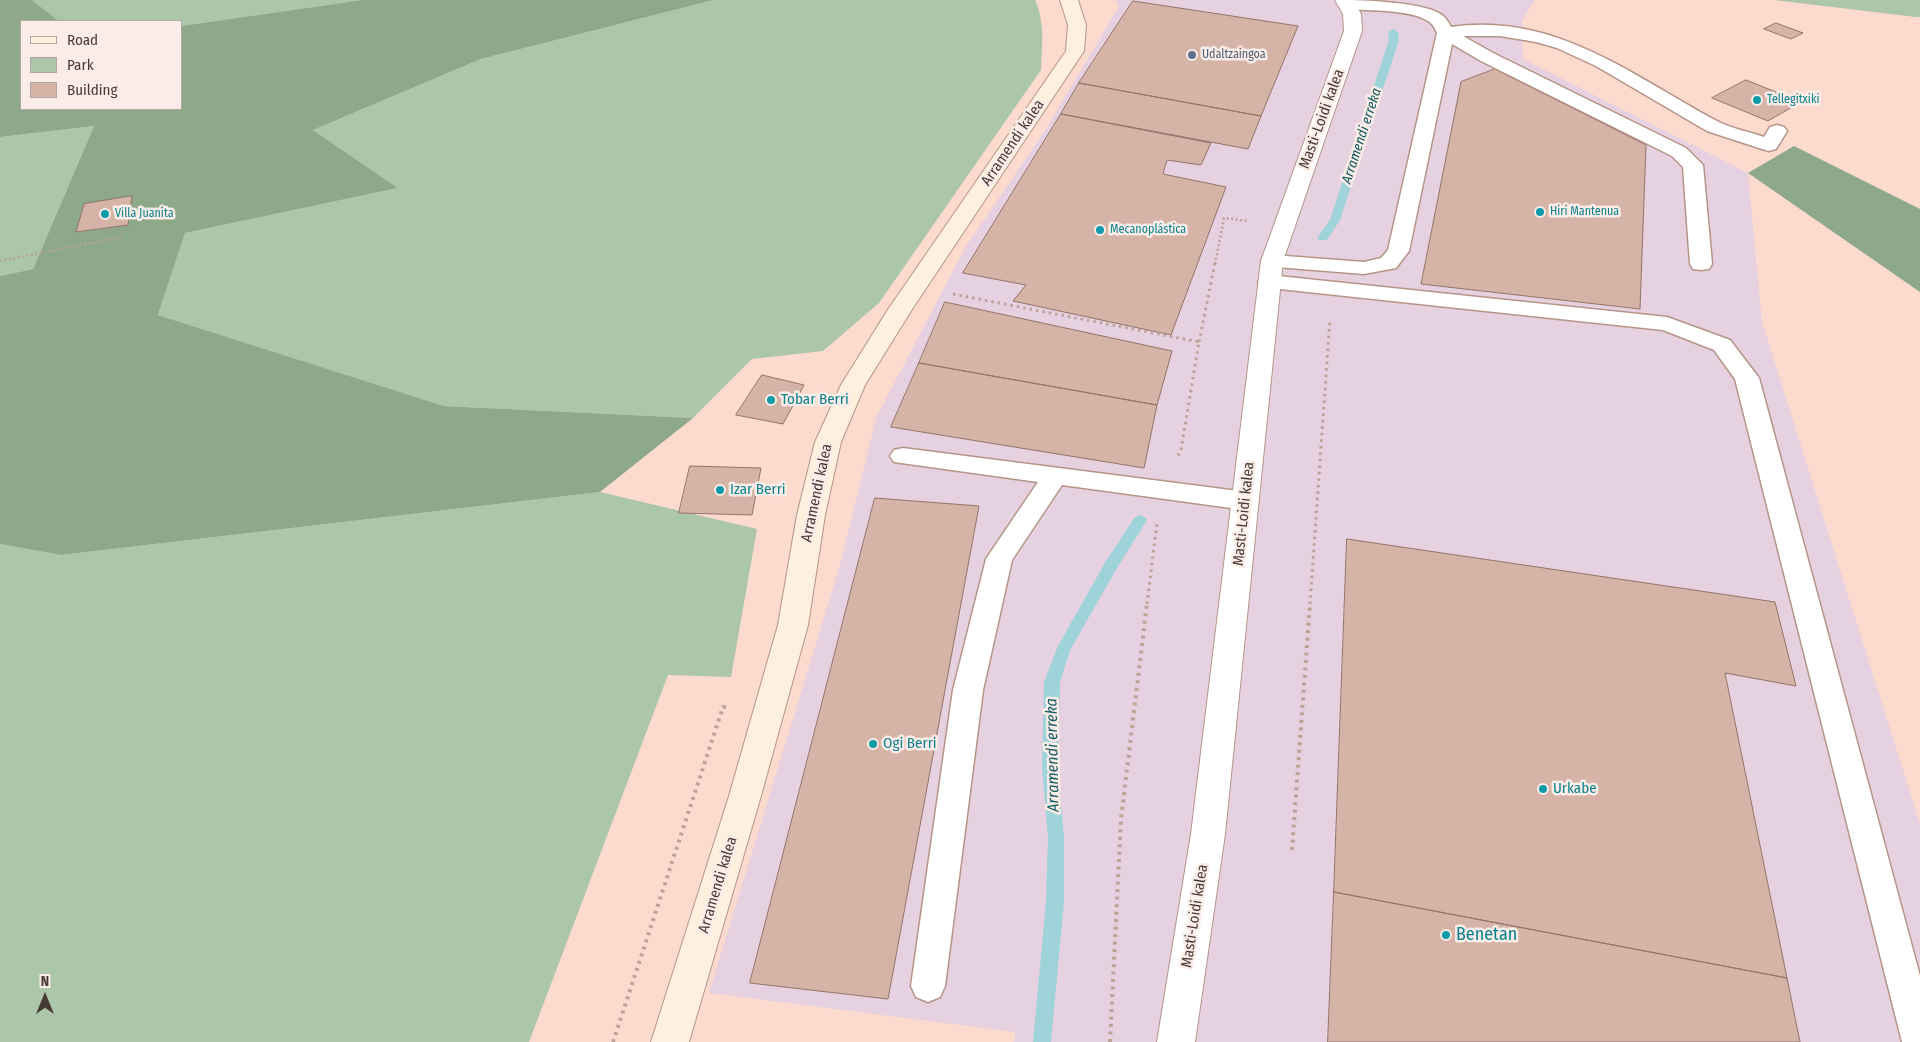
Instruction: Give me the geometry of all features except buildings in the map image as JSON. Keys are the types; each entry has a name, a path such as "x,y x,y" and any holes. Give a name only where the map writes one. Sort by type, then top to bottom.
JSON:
{"street":[{"name":"Arramendi kalea","path":"670,1042 745,796 793,625 811,516 828,442 853,385 899,311 1072,57 1078,41 1077,23 1068,0"},
{"name":"Masti-Loidi kalea","path":"1176,1042 1208,834 1270,271 1291,203 1353,31 1354,21 1346,2"}],"lane":[{"path":"1346,2 1420,12 1433,16 1440,22 1446,33 1488,57 1679,152 1693,165 1701,264"},
{"path":"1446,33 1467,30 1500,31 1563,44 1602,62 1714,127 1769,145 1777,131"},
{"path":"1270,271 1364,268 1388,263 1398,251 1446,33"},
{"path":"1270,271 1326,288 1666,324 1722,345 1747,378 1920,1042"},
{"path":"903,456 1246,501"},
{"path":"928,986 968,690 999,559 1055,476"}],"path":[{"path":"1110,1042 1121,819 1160,490 1181,450 1198,342 1224,218 1255,221 1262,198 1291,203"},
{"path":"0,260 123,237"},
{"path":"1292,850 1330,314 1326,288"},
{"path":"950,293 1198,342"}],"shaded area":[{"path":"1116,0 1535,0 1522,21 1523,59 1748,173 1762,322 1920,824 1920,1042 1014,1042 1015,1032 709,993 840,565 876,418 965,248 1045,130 1119,6"}],"green space":[{"path":"0,0 32,0 58,20 20,20 20,110 182,110 182,26 362,0 714,0 481,59 313,130 398,188 185,233 158,315 444,406 693,418 600,492 61,555 0,544 0,276 33,269 94,126 0,137"},
{"path":"32,0 362,0 182,26 182,20 58,20"},
{"path":"714,0 1035,0 1038,8 1042,34 1041,70 879,303 823,351 752,359 693,418 444,406 158,315 185,233 398,188 313,130 481,59"},
{"path":"1774,0 1920,0 1920,17 1916,17"},
{"path":"94,126 33,269 0,276 0,137"},
{"path":"1794,146 1920,209 1920,292 1748,173"},
{"path":"600,492 757,529 731,677 668,675 529,1042 0,1042 0,544 61,555"}],"waterway":[{"name":"Arramendi erreka","path":"1323,238 1335,220 1394,40 1393,32"},
{"name":"Arramendi erreka","path":"1042,1042 1055,902 1056,837 1050,768 1052,682 1063,650 1111,565 1140,520"}],"place":[{"name":"Udaltzaingoa","path":"1192,55"},
{"name":"Tellegitxiki","path":"1757,100"},
{"name":"Hiri Mantenua","path":"1540,212"},
{"name":"Villa Juanita","path":"105,214"},
{"name":"Mecanoplástica","path":"1100,230"},
{"name":"Tobar Berri","path":"771,400"},
{"name":"Izar Berri","path":"720,490"},
{"name":"Ogi Berri","path":"873,744"},
{"name":"Urkabe","path":"1543,789"},
{"name":"Benetan","path":"1446,935"}]}
